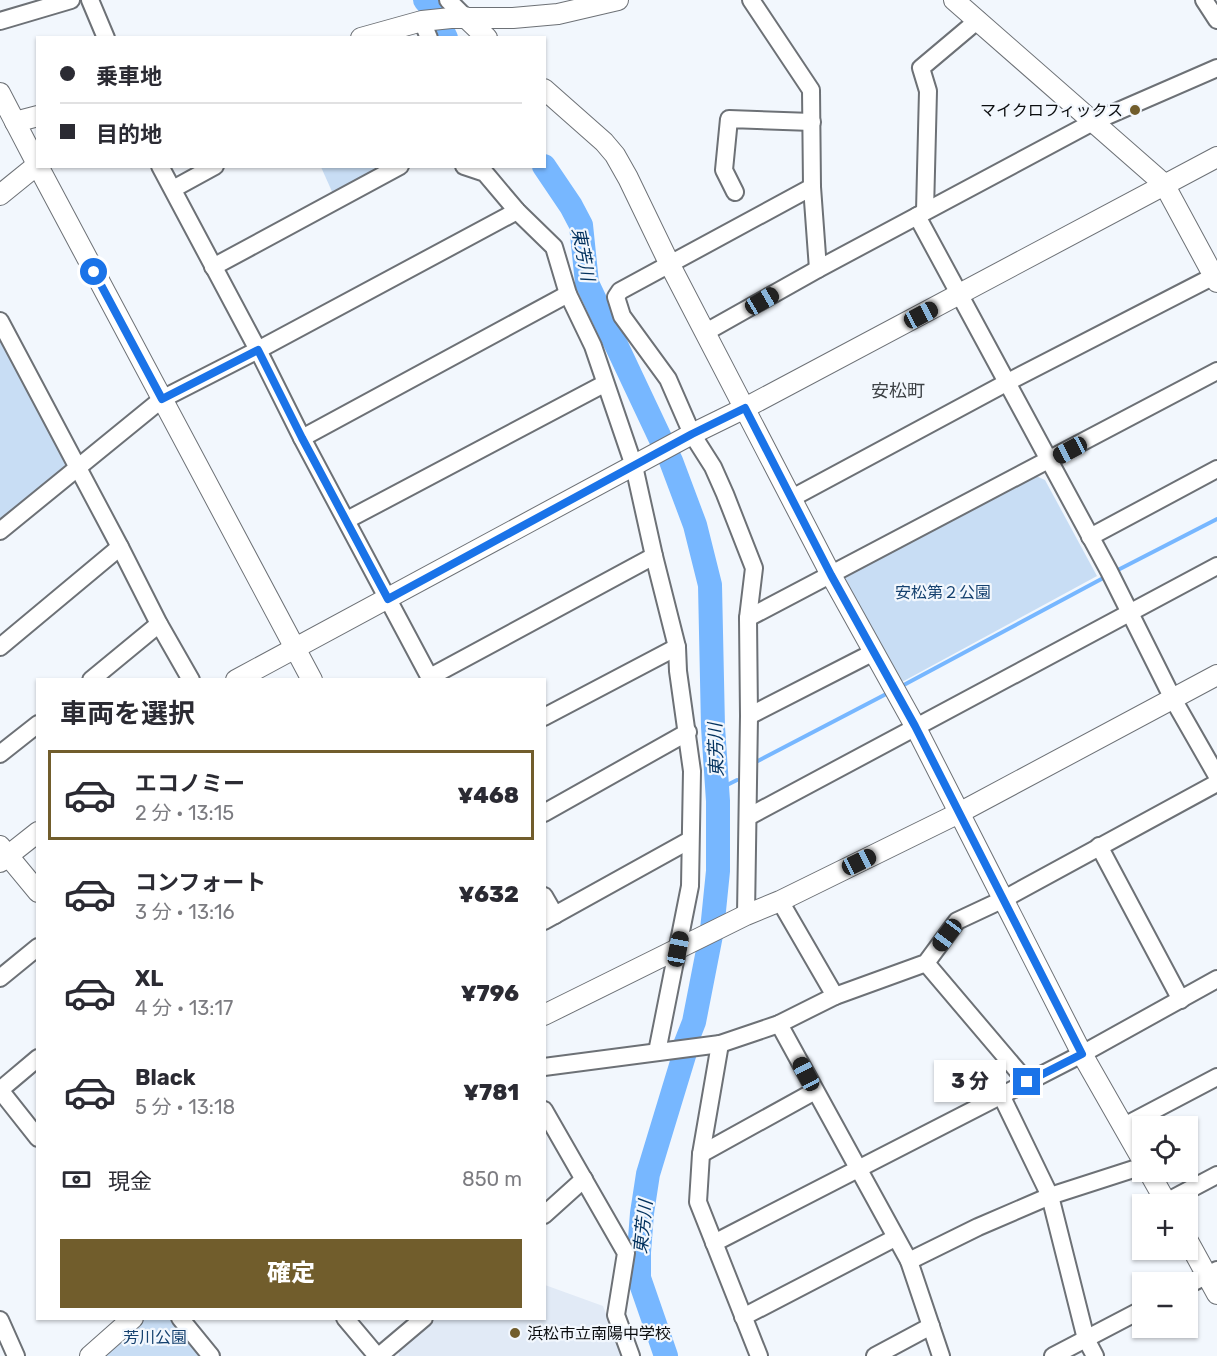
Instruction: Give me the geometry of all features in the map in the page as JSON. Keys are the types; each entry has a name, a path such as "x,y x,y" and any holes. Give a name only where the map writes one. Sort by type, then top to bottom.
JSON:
{"street":[{"path":"0,21 71,0"},
{"path":"90,0 105,36"},
{"path":"372,36 426,26 455,12 513,18 558,14 618,0"},
{"path":"751,0 811,90 812,187 818,269"},
{"path":"792,498 1006,383 1215,279 1164,184 954,0"},
{"path":"1204,0 1217,20"},
{"path":"455,12 485,36"},
{"path":"978,20 921,68 928,91 921,214 1006,383 1110,574 1173,699 1217,776"},
{"path":"706,332 818,269 1093,122 1217,68"},
{"path":"546,91 615,155 831,575 915,726 1082,1054 1132,1141"},
{"path":"0,93 7,124 36,165"},
{"path":"7,124 36,117"},
{"path":"735,192 724,170 729,119 812,122"},
{"path":"240,678 686,438 1217,157"},
{"path":"0,195 36,167"},
{"path":"38,168 311,678"},
{"path":"161,168 430,678 654,556"},
{"path":"172,189 211,168"},
{"path":"213,267 396,168"},
{"path":"470,168 486,173 517,211 554,247 568,294 593,346 604,384 636,465 654,556 677,647 678,671 692,771 690,886 657,1052"},
{"path":"746,915 748,618 754,568 713,467 686,438 668,379 622,316 616,297 620,291 812,187"},
{"path":"0,531 162,399 517,211"},
{"path":"302,438 568,294"},
{"path":"0,321 159,624 190,678"},
{"path":"748,618 1217,371"},
{"path":"347,520 604,384"},
{"path":"1090,537 1217,469"},
{"path":"0,646 120,547"},
{"path":"748,817 1217,566"},
{"path":"93,678 159,624"},
{"path":"546,716 677,647"},
{"path":"749,716 874,652"},
{"path":"546,1014 959,813 1217,675"},
{"path":"0,754 36,726"},
{"path":"546,812 688,732"},
{"path":"546,1067 720,1044 779,1024 835,996 926,963 957,921 1004,899 1217,783"},
{"path":"36,832 3,855 36,890"},
{"path":"546,903 550,918 690,840"},
{"path":"1099,846 1181,1000"},
{"path":"780,901 835,996"},
{"path":"0,978 36,949"},
{"path":"926,963 1027,1082"},
{"path":"714,1243 858,1167 1082,1054 1217,980"},
{"path":"779,1024 909,1261 941,1356"},
{"path":"720,1044 701,1154 698,1202 759,1356"},
{"path":"36,1060 0,1090 36,1135"},
{"path":"1124,1126 1217,1077"},
{"path":"701,1154 815,1091"},
{"path":"1002,1095 1050,1196 1086,1339 1095,1356"},
{"path":"546,1113 626,1253 616,1315 631,1356"},
{"path":"909,1261 978,1227 1050,1196 1132,1170"},
{"path":"1183,1194 1217,1175"},
{"path":"546,1213 584,1179"},
{"path":"743,1317 896,1238"},
{"path":"1198,1254 1212,1273 1217,1294"},
{"path":"1198,1280 1212,1273"},
{"path":"1053,1356 1132,1315"},
{"path":"0,1320 16,1356"},
{"path":"90,1356 131,1320"},
{"path":"182,1320 211,1356"},
{"path":"347,1320 378,1356 422,1320"},
{"path":"875,1356 931,1326"}],"shaded area":[{"name":"浜松市立南陽中学校","path":"546,1285 603,1306 622,1356 399,1356 398,1347 433,1320 546,1320"}],"green space":[{"path":"321,168 388,168 334,196"},
{"path":"0,334 69,464 67,473 0,524"},
{"name":"安松第２公園","path":"1036,476 1045,480 1097,576 902,682 893,677 843,583 846,576"},
{"name":"芳川公園","path":"140,1320 175,1320 204,1356 99,1356"}],"waterway":[{"name":"東芳川","path":"425,0 431,7 445,36"},
{"name":"東芳川","path":"545,168 581,225 587,283 671,461 695,525 710,585 713,727 718,801 718,871 712,930 694,1022 685,1045 686,1049 648,1174 639,1252 639,1278 666,1356"},
{"path":"1114,572 1217,519"},
{"path":"900,687 1107,576"},
{"path":"754,763 890,692"},
{"path":"717,790 737,780"}],"place":[{"name":"マイクロフィックス","path":"1135,110"},
{"name":"浜松市立南陽中学校","path":"515,1333"}],"district":[{"name":"安松町","path":"898,391"}],"route":[{"path":"94,272 162,399 258,350 388,599 692,434 745,408 831,575 915,726 1082,1054 1027,1082"}]}
